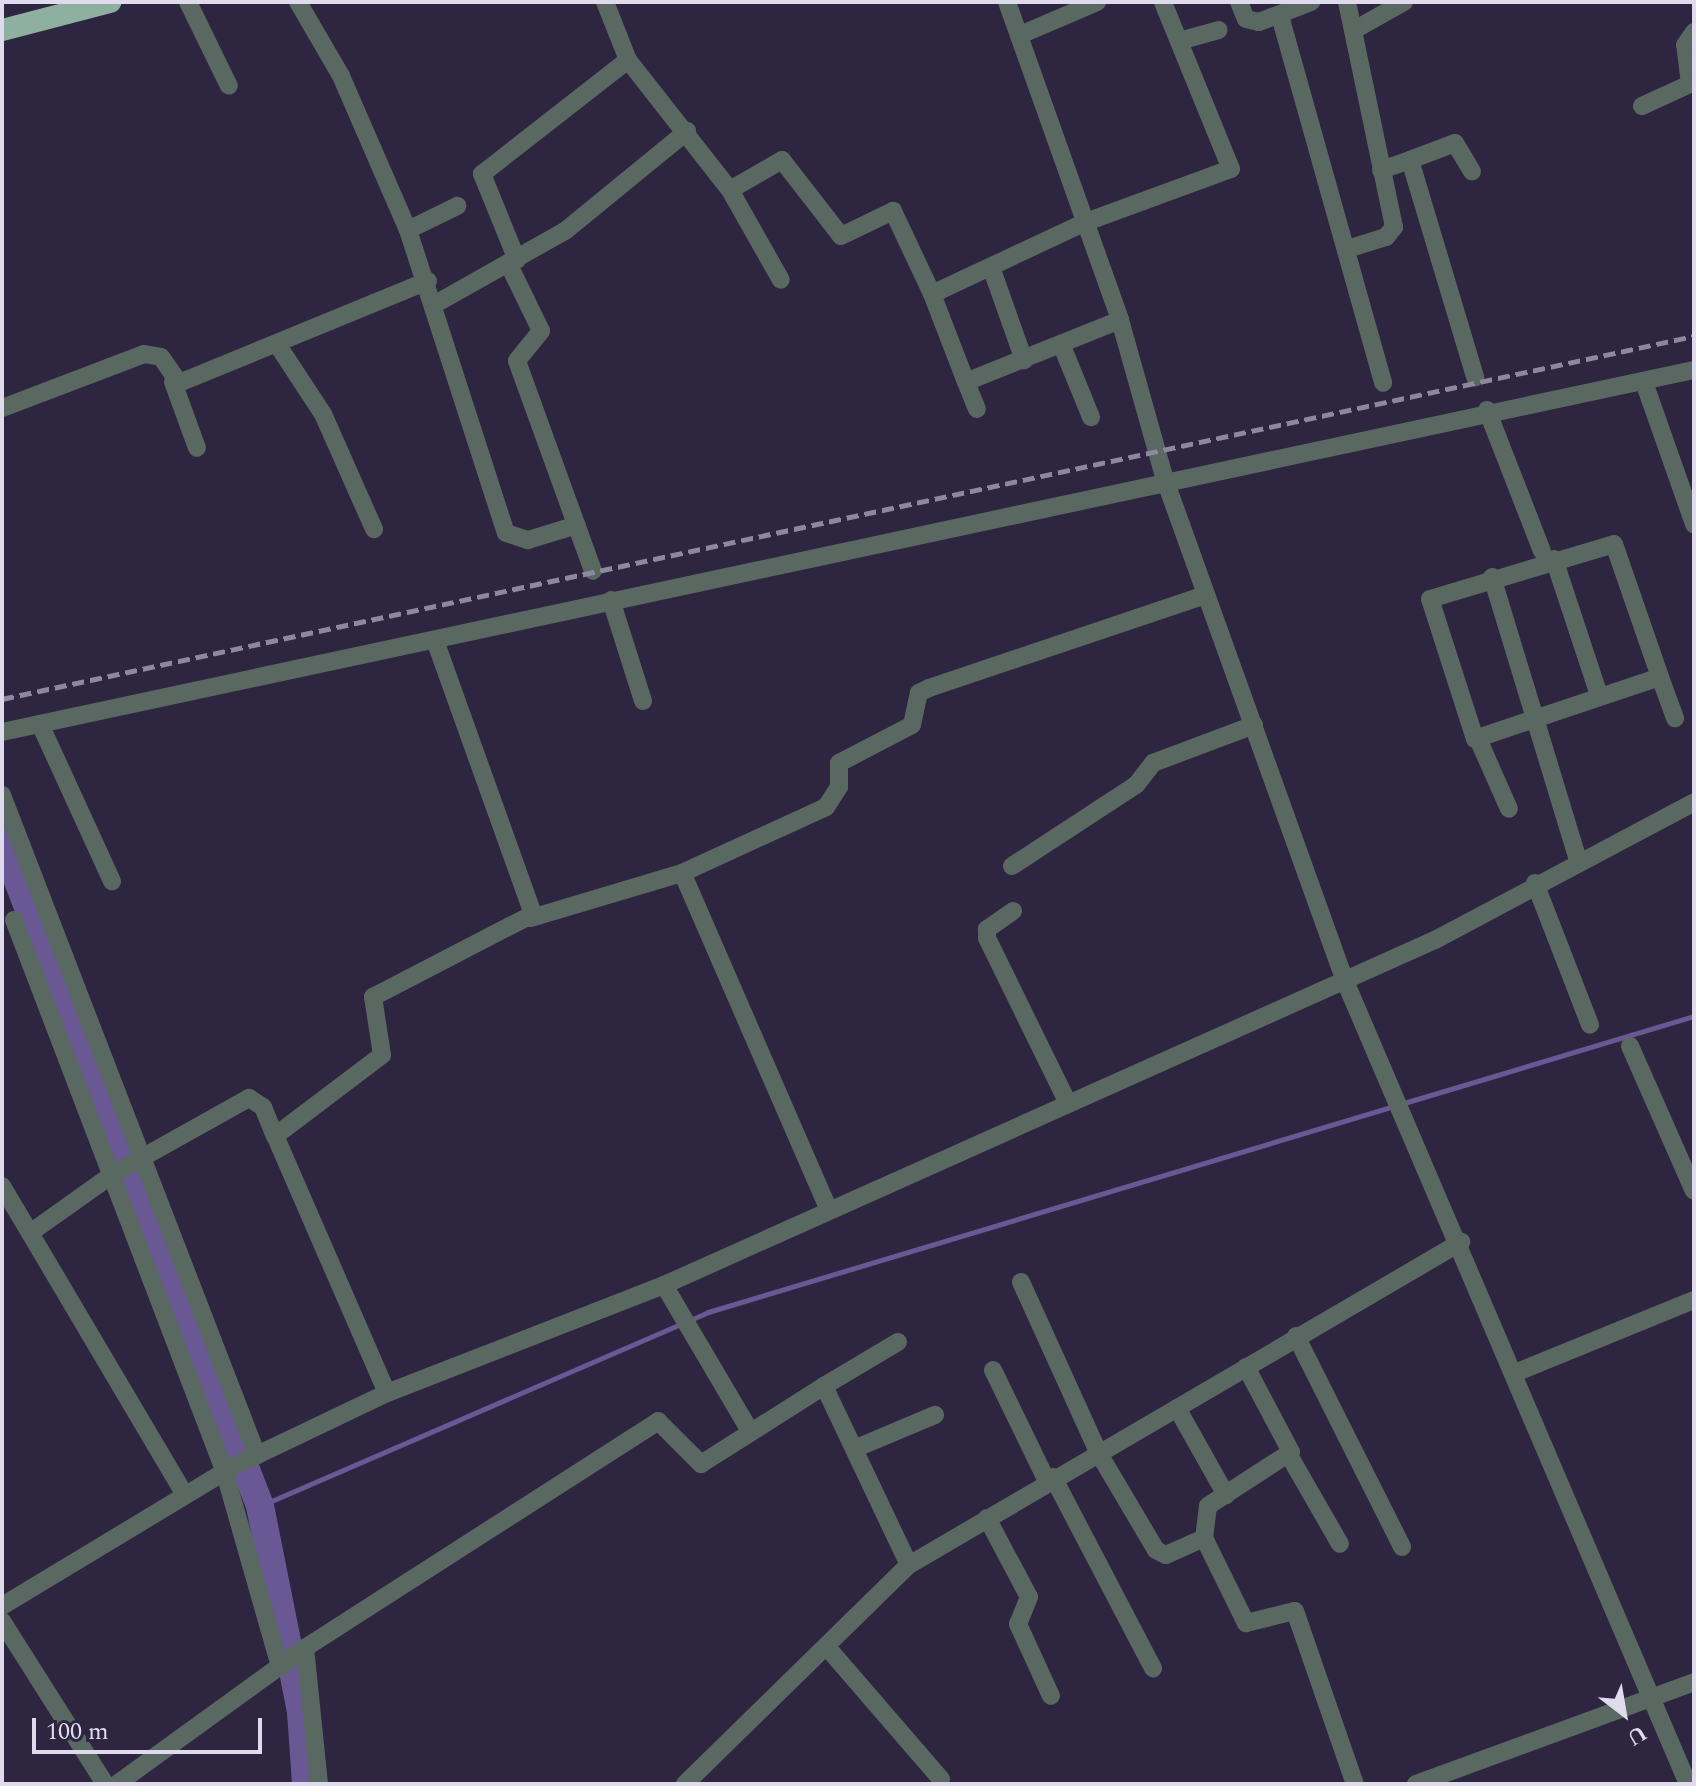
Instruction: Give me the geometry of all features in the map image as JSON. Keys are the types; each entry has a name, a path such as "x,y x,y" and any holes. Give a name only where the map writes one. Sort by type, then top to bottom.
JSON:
{"highway":[{"path":"2,30 110,2"}],"street":[{"path":"188,2 229,86"},
{"path":"298,2 341,76 437,303 506,533 528,540 577,525"},
{"path":"605,2 628,60 687,131 730,190 781,280"},
{"path":"1007,2 1120,320 1165,480 1345,981 1403,1105 1688,1784"},
{"path":"1020,35 1097,2"},
{"path":"932,294 1086,222 1231,169 1163,2"},
{"path":"1239,2 1252,22 1280,16 1311,2"},
{"path":"1347,2 1356,29 1393,233 1347,249"},
{"path":"1356,29 1404,2"},
{"path":"1280,16 1383,383"},
{"path":"1179,41 1219,30"},
{"path":"1642,106 1692,83 1685,45 1694,32"},
{"path":"593,571 517,361 541,331 483,192 482,174 628,60"},
{"path":"437,303 513,262 574,224 687,131"},
{"path":"1381,170 1455,143 1472,171"},
{"path":"730,190 782,160 841,236 893,211 932,294 977,409"},
{"path":"1410,160 1475,377"},
{"path":"408,230 457,206"},
{"path":"991,267 1024,360"},
{"path":"173,382 277,344 428,281"},
{"path":"966,382 1062,346 1120,320"},
{"path":"277,344 323,414 374,529"},
{"path":"1062,346 1091,417"},
{"path":"2,408 144,354 161,357 197,448"},
{"path":"2,732 1487,410 1694,370"},
{"path":"1644,382 1689,529"},
{"path":"1487,410 1548,555 1599,695"},
{"path":"1509,809 1479,741 1429,602 1548,555 1617,546 1675,718"},
{"path":"1492,577 1533,721 1578,860"},
{"path":"275,1136 382,1055 373,997 531,918 682,873 826,807 839,787 839,763 912,725 919,693 929,688 1206,595"},
{"path":"611,600 643,701"},
{"path":"435,640 531,918"},
{"path":"1479,741 1599,695 1660,677"},
{"path":"40,724 112,881"},
{"path":"1012,866 1136,785 1153,763 1254,725"},
{"path":"2,795 137,1160 239,1463 282,1665"},
{"path":"2,1606 239,1463 387,1393 664,1285 828,1208 1345,981 1694,802"},
{"path":"682,873 828,1208"},
{"path":"1535,883 1590,1025"},
{"path":"1013,911 987,929 987,938 1068,1103"},
{"path":"14,920 112,1175 239,1463"},
{"path":"1630,1046 1694,1191"},
{"path":"30,1233 112,1175 249,1098 263,1107 387,1393"},
{"path":"2,1186 185,1495"},
{"path":"685,1784 909,1565 1050,1479 1461,1242"},
{"path":"1021,1282 1098,1452 1160,1555 1204,1538"},
{"path":"664,1285 750,1431"},
{"path":"1515,1373 1693,1303"},
{"path":"1296,1336 1402,1547"},
{"path":"117,1784 304,1649 658,1421 701,1464 898,1342"},
{"path":"1246,1367 1290,1457 1340,1544"},
{"path":"993,1370 1153,1668"},
{"path":"824,1386 909,1565"},
{"path":"1177,1408 1226,1495"},
{"path":"854,1449 935,1415"},
{"path":"1290,1457 1226,1495 1201,1516 1204,1538 1246,1623 1295,1611 1355,1784"},
{"path":"987,1518 1029,1597 1018,1624 1051,1696"},
{"path":"2,1621 105,1784"},
{"path":"826,1646 941,1779"},
{"path":"304,1649 319,1784"},
{"path":"1416,1784 1694,1682"}],"waterway":[{"path":"2,840 260,1506 301,1712 306,1784"},
{"path":"1404,1103 1694,1016"},
{"path":"260,1506 708,1312 1394,1106"}],"railway":[{"path":"2,699 1694,336"}]}
